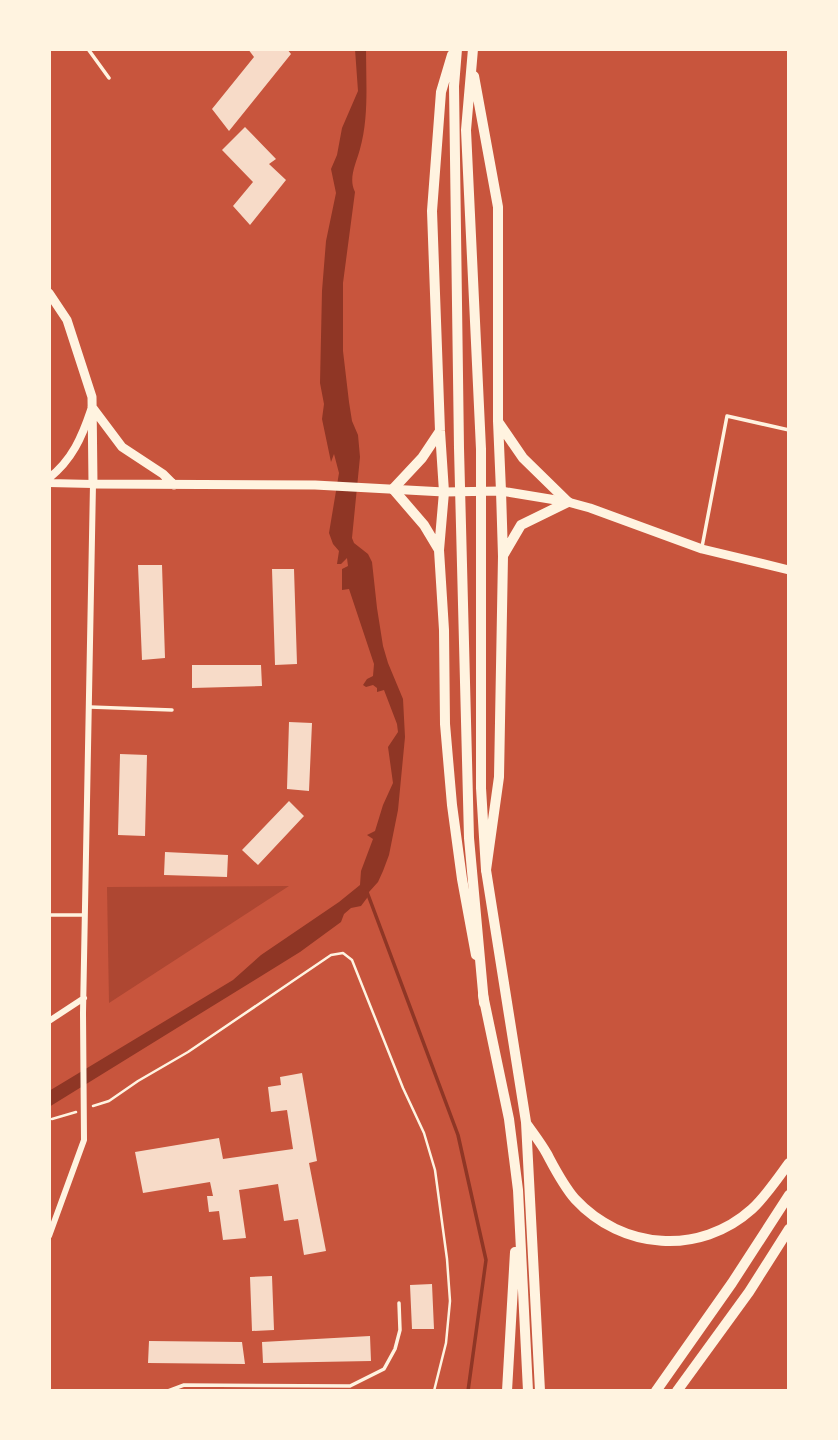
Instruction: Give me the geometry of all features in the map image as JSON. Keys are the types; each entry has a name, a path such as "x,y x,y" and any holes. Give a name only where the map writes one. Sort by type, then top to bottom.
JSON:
{"highway":[{"path":"456,49 442,92 432,211 444,492 439,550 446,723 452,805 462,879 484,1003 509,1119 518,1190 528,1391"},
{"path":"456,49 454,86 459,448 469,838 484,1003"},
{"path":"473,49 466,130 481,449 481,788 486,870 526,1122 540,1391"},
{"path":"472,62 498,207 498,421 503,556 499,777 486,870"},
{"path":"498,421 523,458 568,502 521,525 503,556"},
{"path":"439,550 424,525 393,489 422,458 440,431"},
{"path":"526,1122 546,1152 558,1177 589,1213 608,1226 656,1241 683,1240 709,1234 734,1222 753,1208 789,1163"},
{"path":"508,1387 518,1190"},
{"path":"656,1391 732,1283 789,1195"},
{"path":"677,1391 749,1292 789,1229"}],"main road":[{"path":"49,293 67,320 92,397 93,484 315,485 444,492 502,491 590,508 702,549 789,570"},
{"path":"92,407 122,447 163,474 174,485"}],"street":[{"path":"49,481 78,444 92,407"},
{"path":"49,481 93,484 83,1013 84,1140 49,1236"},
{"path":"49,1021 84,998"}],"lane":[{"path":"88,49 109,78"},
{"path":"702,549 727,416 789,430"},
{"path":"90,707 172,710"},
{"path":"49,915 86,915"},
{"path":"168,1391 184,1385 350,1386 384,1369 395,1349 400,1330 399,1303"}],"path":[{"path":"52,1119 109,1101 188,1052 331,955 342,953 352,961 424,1133 435,1170 450,1301 446,1343 434,1391"}],"shaded area":[{"path":"355,49 366,49 365,125 352,176 355,192 343,283 343,351 352,421 358,435 360,457 352,538 372,562 383,646 403,699 405,737 398,810 389,855 378,882 367,898 361,906 351,908 344,914 341,922 300,952 49,1107 49,1091 233,980 261,955 360,885 361,871 373,839 367,835 375,831 393,783 388,747 398,732 397,724 384,690 377,692 373,685 363,685 373,676 374,664 349,589 342,590 342,569 348,566 347,558 337,564 339,551 329,533 339,473 334,454 331,462 322,419 324,404 320,383 326,241 336,193 331,169 337,155 342,128 358,91"},
{"path":"289,886 109,1003 107,887"}],"building":[{"path":"248,49 287,49 291,54 229,131 212,109 254,57"},
{"path":"245,127 276,159 269,164 286,180 250,225 233,206 253,182 222,150"},
{"path":"138,565 162,565 165,658 142,660"},
{"path":"272,569 294,569 297,664 275,665"},
{"path":"192,665 261,665 262,686 192,688"},
{"path":"289,722 312,723 309,791 287,789"},
{"path":"120,754 147,755 145,836 118,835"},
{"path":"289,801 304,816 258,865 242,850"},
{"path":"165,852 228,855 227,877 164,875"},
{"path":"302,1073 317,1161 309,1163 326,1251 304,1255 298,1219 284,1221 278,1184 239,1190 246,1238 223,1240 219,1211 209,1212 207,1196 213,1196 210,1182 143,1193 135,1152 219,1138 223,1159 293,1149 287,1110 271,1112 268,1087 281,1085 280,1077"},
{"path":"272,1276 274,1330 252,1331 250,1277"},
{"path":"432,1284 434,1329 412,1329 410,1285"},
{"path":"370,1336 371,1361 263,1363 262,1342"},
{"path":"149,1341 242,1342 245,1364 148,1363"}],"waterway":[{"path":"367,892 458,1135 486,1260 468,1391"}]}
